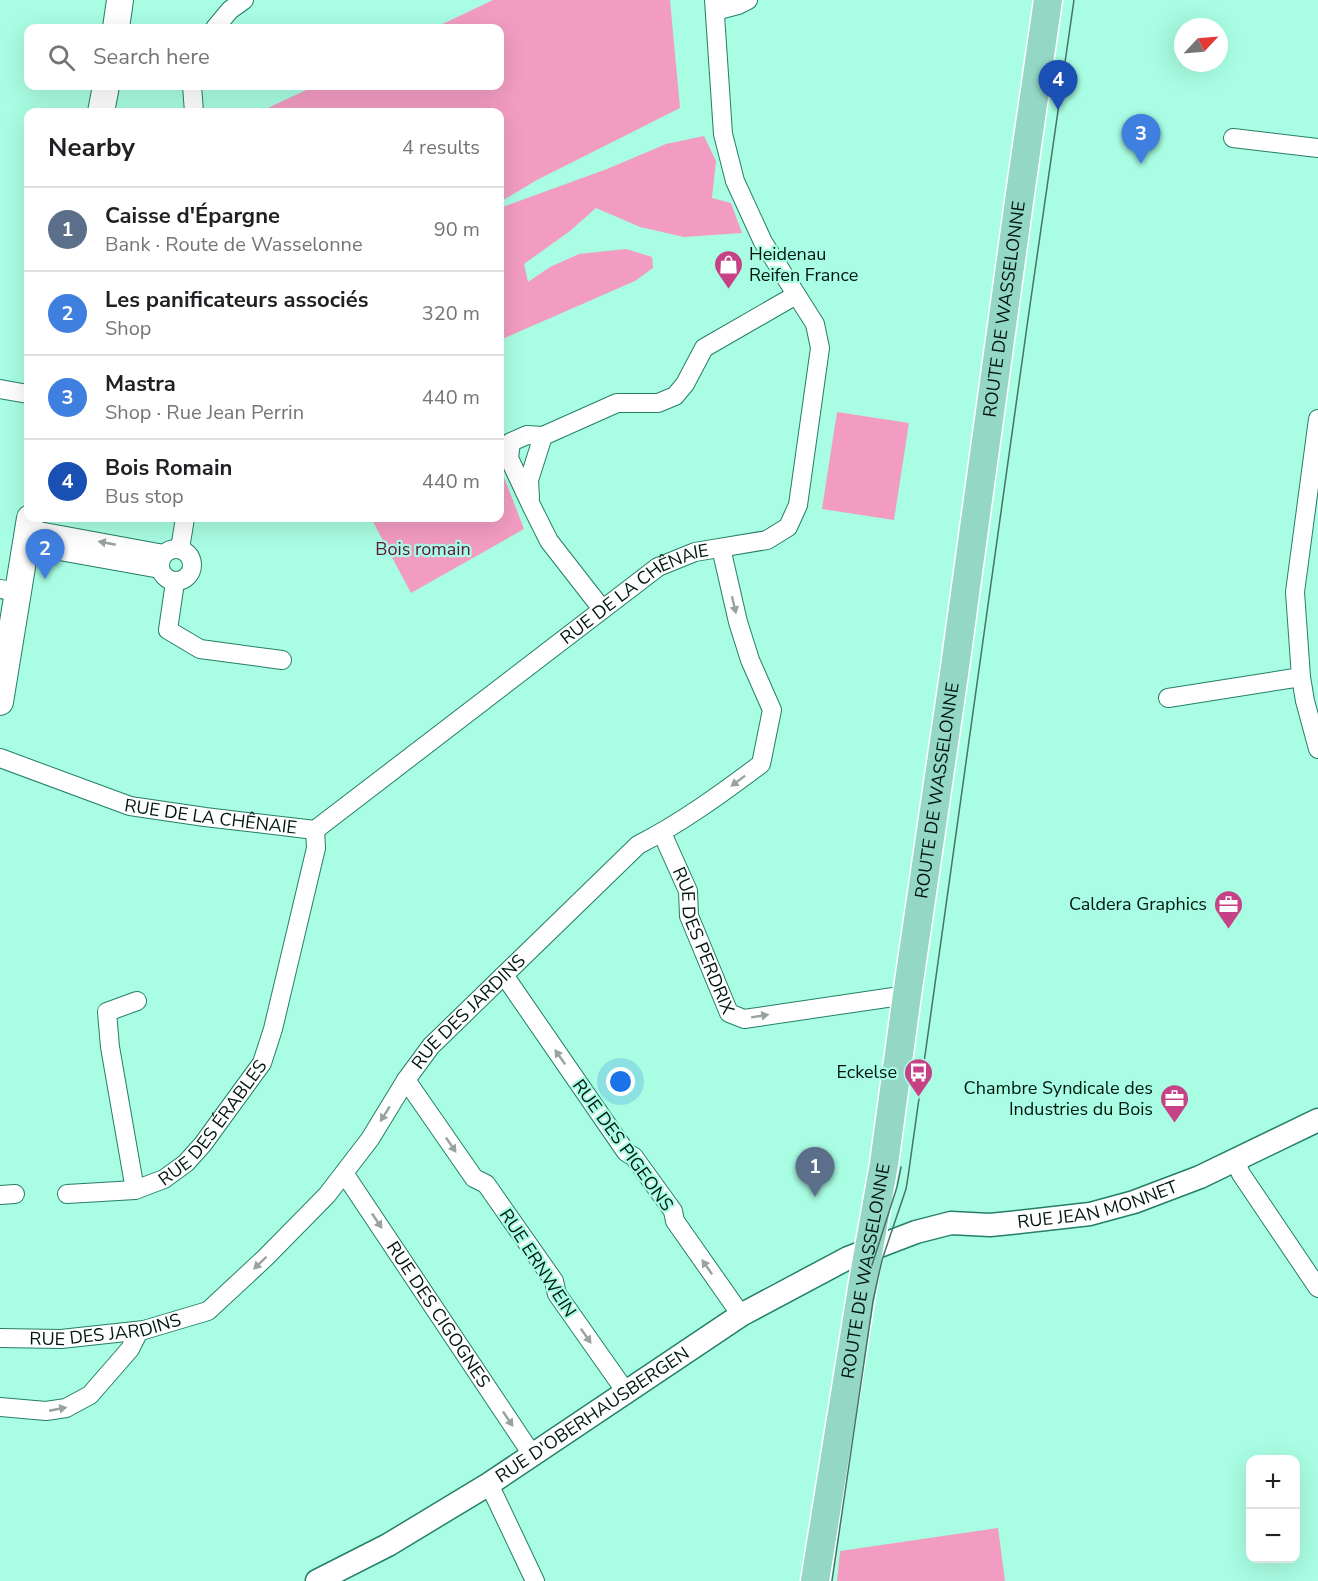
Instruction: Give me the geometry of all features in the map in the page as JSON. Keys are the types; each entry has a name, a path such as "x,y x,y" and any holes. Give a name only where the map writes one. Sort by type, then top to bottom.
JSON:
{"main road":[{"path":"117,24 120,0"},
{"name":"ROUTE DE WASSELONNE","path":"815,1581 868,1249 884,1164 1048,0"},
{"path":"102,108 105,90"},
{"path":"0,702 9,591 28,530"}],"street":[{"path":"218,24 230,9 244,0"},
{"path":"715,5 738,5 748,0"},
{"name":"RUE DE LA CHÊNAIE","path":"0,758 130,806 205,818 315,830 658,567 695,552 767,540 788,528 798,505 820,348 816,324 763,242 735,181 723,134 715,5"},
{"path":"192,90 194,108"},
{"path":"1233,138 1318,148"},
{"path":"602,609 549,541 509,458 511,442 527,435 543,436 617,403 658,403 675,396 685,384 704,348 796,295"},
{"path":"0,389 24,393"},
{"path":"1318,419 1312,501 1295,592 1301,677 1318,749"},
{"path":"531,505 529,480 543,436"},
{"path":"28,530 168,557 184,551 191,558 192,568 184,580 175,582 164,576 168,557 183,522"},
{"name":"RUE DES JARDINS","path":"0,1338 61,1339 139,1330 208,1311 320,1203 370,1139 406,1080 432,1046 638,845 662,833 725,791 760,764 772,710 750,660 738,622 721,548"},
{"path":"175,582 168,630 200,649 282,660"},
{"path":"1168,698 1301,677"},
{"name":"RUE DES ÉRABLES","path":"137,1001 107,1012 110,1047 135,1190 164,1179 186,1163 203,1144 262,1063 273,1029 314,858 315,830"},
{"name":"RUE DES PERDRIX","path":"662,833 688,891 689,916 729,1013 744,1019 907,995"},
{"name":"RUE DES PIGEONS","path":"504,975 626,1152 634,1157 673,1211 675,1221 741,1315"},
{"name":"RUE ERNWEIN","path":"406,1080 474,1178 486,1184 554,1281 557,1294 626,1392"},
{"name":"RUE JEAN MONNET","path":"868,1249 916,1232 951,1223 1010,1224 1090,1214 1134,1202 1200,1177 1318,1120"},
{"path":"1235,1160 1241,1174 1318,1288"},
{"name":"RUE DES CIGOGNES","path":"344,1173 533,1456"},
{"path":"67,1194 135,1190"},
{"name":"RUE D'OBERHAUSBERGEN","path":"317,1581 388,1545 489,1484 741,1315 833,1264 868,1249"},
{"path":"0,1407 46,1411 66,1407 90,1395 130,1349 139,1330"},
{"path":"489,1484 535,1581"}],"green space":[{"path":"493,0 670,0 680,108 537,180 504,200 504,108 268,108 306,90 504,90 504,24 442,24"},
{"path":"704,136 716,161 712,198 731,203 742,233 684,237 640,227 596,208 570,231 524,264 528,282 550,267 579,254 626,249 652,257 653,268 635,281 504,338 504,207 607,169 666,144"},
{"path":"837,412 909,423 894,520 822,509"},
{"name":"Bois romain","path":"504,477 524,529 411,593 373,522 504,522"},
{"path":"998,1528 1005,1581 837,1581 840,1551"}],"tram line":[{"path":"832,1581 873,1301 882,1260 908,1177 1074,0"},
{"path":"872,1265 897,1187 901,1167"}],"place":[{"name":"Bois Romain","path":"1058,110"},
{"name":"Mastra","path":"1141,164"},
{"name":"Heidenau Reifen France","path":"728,290"},
{"name":"Les panificateurs associés","path":"45,579"},
{"name":"Caldera Graphics","path":"1228,930"},
{"name":"Eckelse","path":"918,1098"},
{"name":"Chambre Syndicale des Industries du Bois","path":"1174,1124"},
{"name":"Caisse d'Épargne","path":"815,1197"}]}
